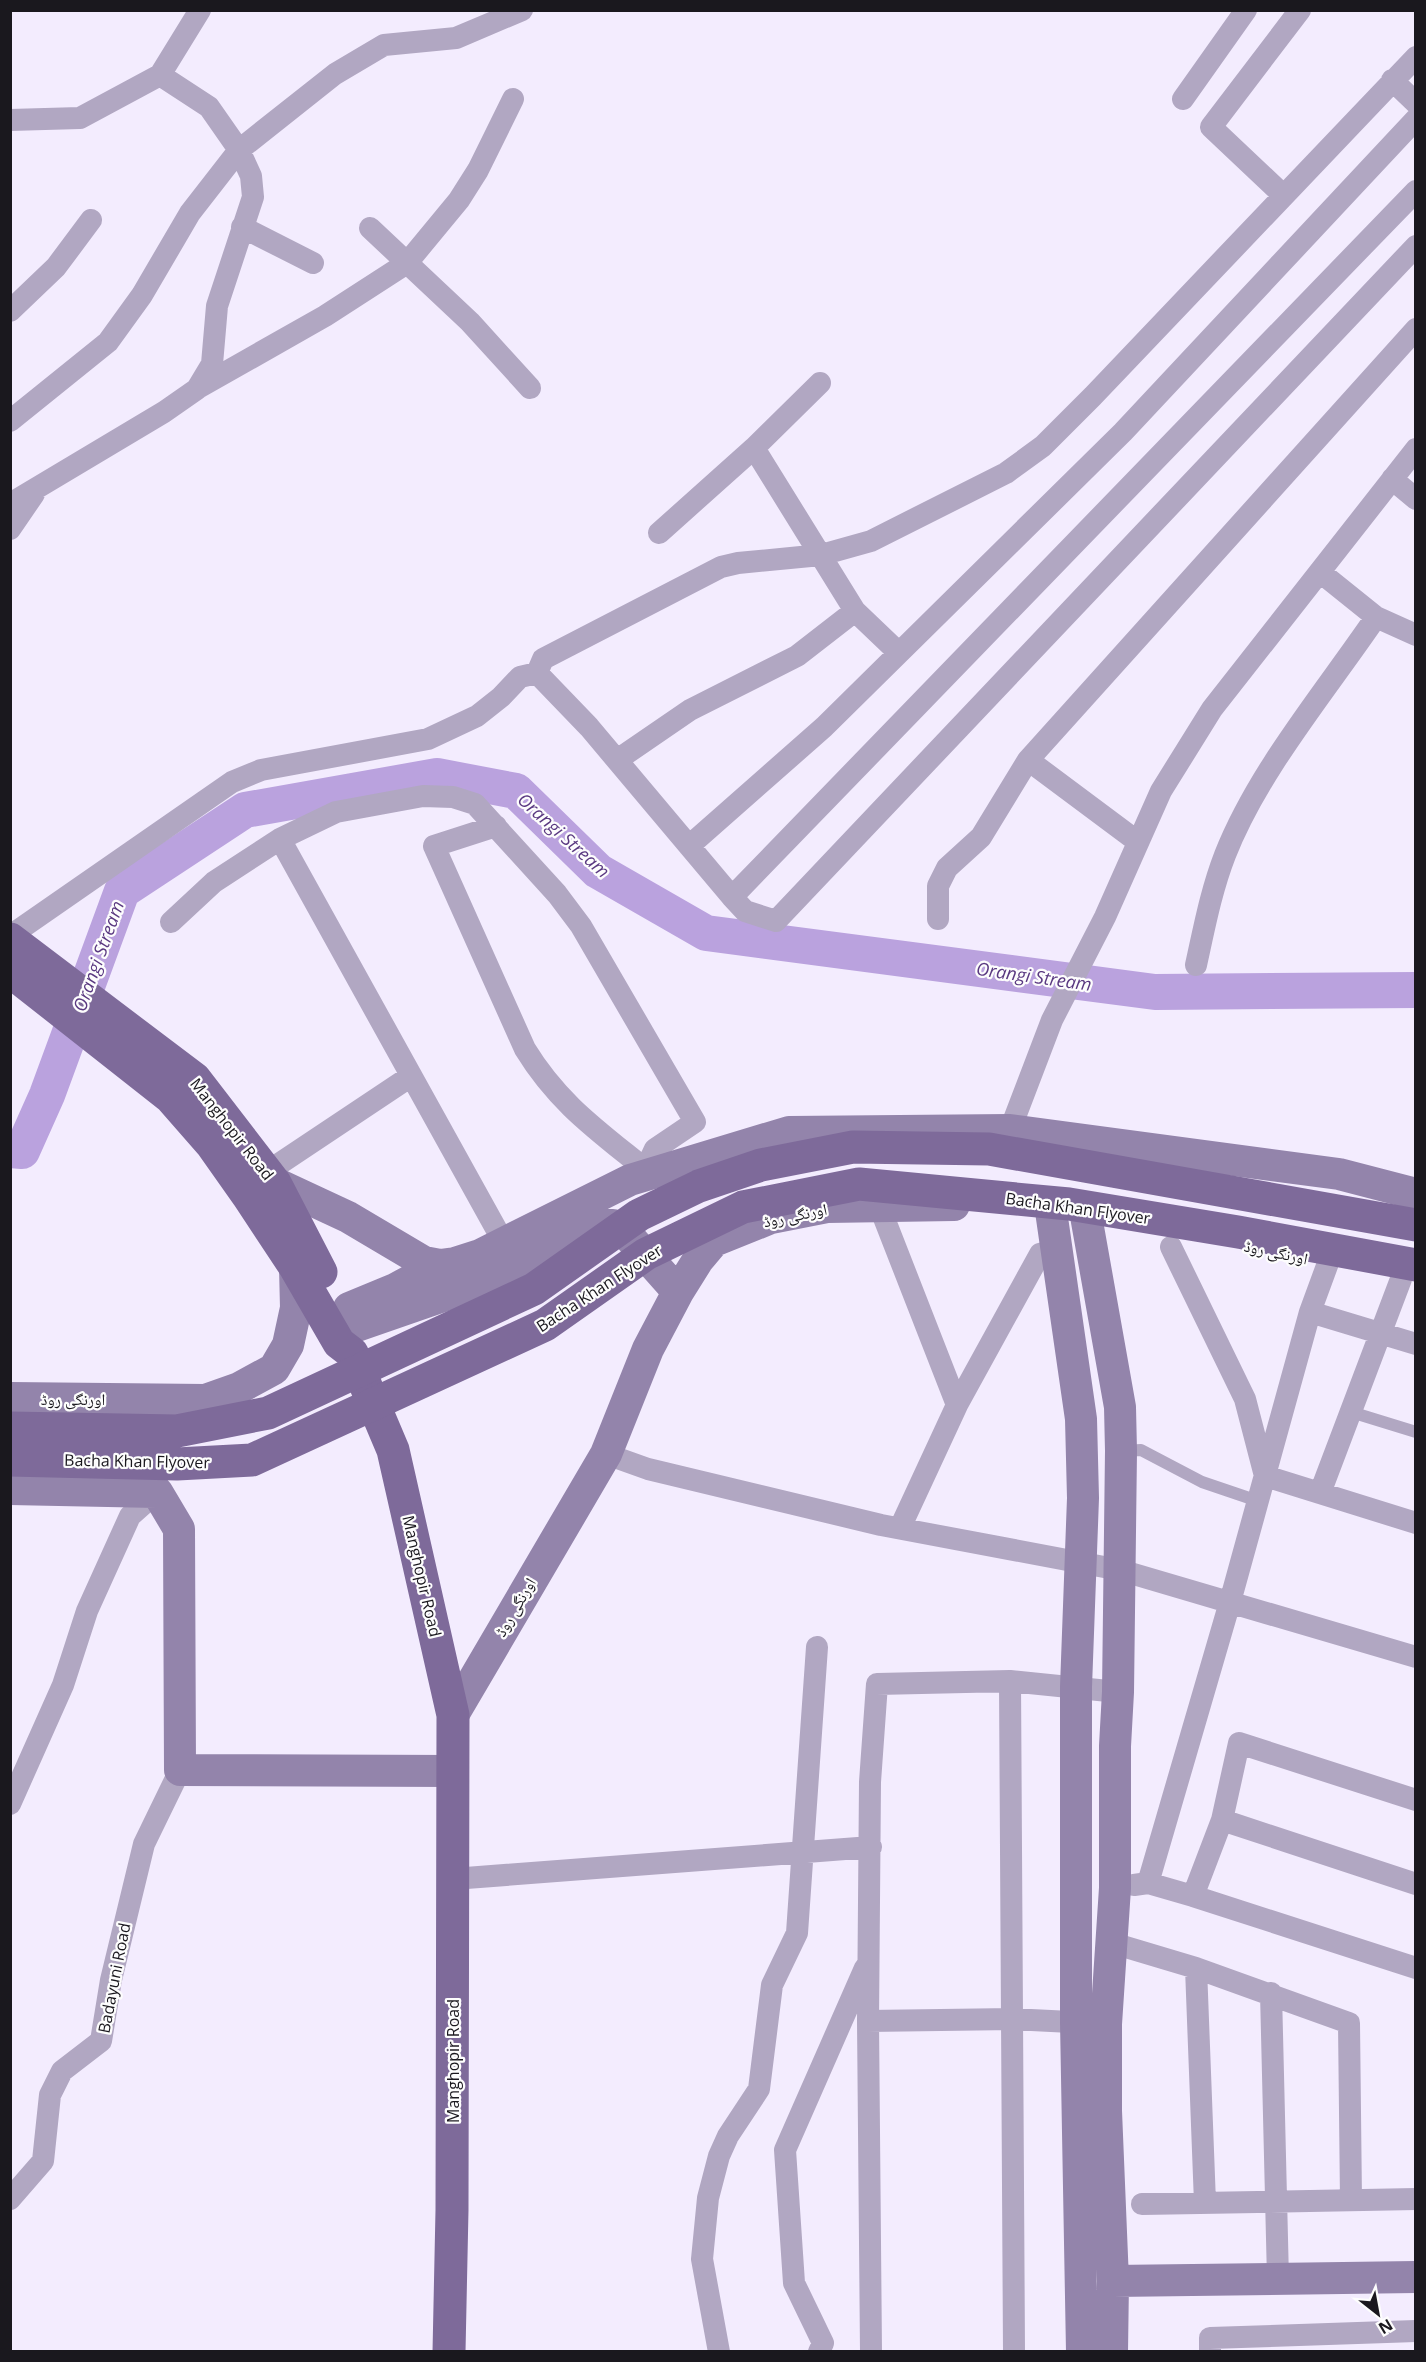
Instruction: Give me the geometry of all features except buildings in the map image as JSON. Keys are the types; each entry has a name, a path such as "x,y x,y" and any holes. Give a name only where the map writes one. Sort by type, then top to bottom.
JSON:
{"main road":[{"name":"Manghopir Road","path":"12,947 183,1088 271,1177 393,1450 453,1715 453,2198 449,2352"},
{"name":"Manghopir Road","path":"183,1088 212,1145 340,1329"},
{"name":"Bacha Khan Flyover","path":"10,1428 177,1431 268,1413 534,1289 639,1215 699,1186 761,1165 853,1147 989,1149 1416,1225"},
{"name":"Bacha Khan Flyover","path":"10,1460 177,1464 252,1460 545,1325 646,1254 743,1207 859,1184 1069,1204 1238,1232 1411,1275"}],"street":[{"path":"10,120 80,118 160,75 200,10"},
{"path":"10,421 108,342 142,295 190,213 239,150 335,74 384,45 456,38 522,10"},
{"path":"1183,99 1245,10"},
{"path":"1283,195 1211,127 1300,10"},
{"path":"537,673 543,659 721,567 738,563 821,555 871,541 1006,472 1043,446 1416,57"},
{"path":"160,75 209,107 239,150 251,176 253,197 217,306 212,364 197,388"},
{"path":"1392,80 1416,103"},
{"path":"10,504 165,412 197,388 325,316 407,263 459,200 478,170 513,99"},
{"path":"689,846 824,727 1123,432 1416,119"},
{"path":"732,897 1416,190"},
{"path":"10,311 56,267 91,220"},
{"path":"242,227 313,263"},
{"path":"370,228 470,322 530,388"},
{"path":"537,673 617,760 745,911 776,921 1416,246"},
{"path":"938,919 938,886 947,868 981,837 1028,760 1416,328"},
{"path":"659,533 754,448 820,383"},
{"path":"754,448 855,611 899,653"},
{"path":"1010,1131 1052,1020 1105,917 1161,791 1212,709 1416,449"},
{"path":"1392,479 1416,499"},
{"path":"10,529 38,488"},
{"path":"1320,572 1376,617 1416,635"},
{"path":"617,760 690,710 797,656 855,611"},
{"path":"1196,965 1213,891 1225,855 1259,784 1376,617"},
{"path":"12,947 232,782 261,770 428,739 477,716 501,698 520,677 537,673"},
{"path":"1028,760 1138,842"},
{"path":"171,922 214,882 280,839 336,812 423,796 453,797 475,804 557,894 580,926 695,1122 655,1149 643,1173"},
{"path":"496,826 434,846 525,1049 540,1074 566,1105 643,1173"},
{"path":"280,839 504,1243"},
{"path":"411,1076 271,1177 348,1217 424,1262 440,1265 455,1263 504,1243 643,1173 789,1132 1010,1131 1339,1174 1416,1194"},
{"name":"اورنگی روڈ","path":"453,1715 606,1454 648,1349 678,1292 698,1260 714,1241 771,1218 827,1207 987,1204 1116,1219 1328,1263 1411,1275"},
{"path":"1051,1211 1081,1419 1083,1498 1076,1687 1091,2023 1082,2352"},
{"path":"1086,1216 1120,1407 1115,1888 1109,1942 1091,2023 1106,2111 1113,2282 1113,2352"},
{"path":"884,1218 957,1405"},
{"path":"340,1329 458,1291 600,1225 612,1225 624,1231 678,1292"},
{"path":"1171,1247 1245,1399 1265,1476"},
{"path":"900,1528 957,1405 1040,1254 1055,1250"},
{"path":"1148,1883 1230,1602 1310,1312 1328,1263"},
{"path":"340,1329 395,1289 440,1265"},
{"name":"اورنگی روڈ","path":"10,1398 205,1400 239,1388 274,1369 288,1345 296,1308 295,1267"},
{"path":"1320,1493 1380,1334 1411,1275"},
{"path":"1310,1312 1416,1344"},
{"path":"606,1454 648,1469 900,1528 1120,1570 1416,1657"},
{"path":"1265,1476 1416,1523"},
{"path":"10,1490 158,1492"},
{"path":"158,1492 179,1529 180,1770 453,1771"},
{"path":"10,1804 63,1685 87,1611 130,1516 158,1492"},
{"path":"719,2352 702,2259 708,2198 719,2156 759,2089 772,1985 797,1933 817,1647"},
{"path":"871,2352 868,2021 870,1782 877,1684 1010,1681 1118,1692"},
{"path":"1010,1681 1014,2352"},
{"path":"1193,1896 1222,1820 1239,1743 1416,1800"},
{"name":"Badayuni Road","path":"10,2199 43,2161 50,2095 62,2071 101,2041 111,1980 144,1844 180,1770"},
{"path":"1222,1820 1416,1884"},
{"path":"453,1879 870,1847"},
{"path":"1115,1888 1148,1883 1416,1968"},
{"path":"1109,1942 1196,1968 1348,2023 1351,2200"},
{"path":"819,2352 824,2343 794,2283 785,2150 870,1956"},
{"path":"1196,1968 1205,2203"},
{"path":"1271,1994 1278,2201 1278,2279"},
{"path":"868,2021 1013,2019 1091,2023"},
{"path":"1142,2204 1416,2199"},
{"path":"1113,2282 1416,2277"},
{"path":"1210,2352 1210,2338 1416,2331"}],"lane":[{"path":"1351,1412 1416,1432"},
{"path":"1121,1451 1141,1450 1202,1482 1258,1501"}],"waterway":[{"name":"Orangi Stream","path":"10,1150 22,1151 47,1095 122,891 245,810 437,776 516,791 598,871 706,933 1155,992 1416,990"}]}
